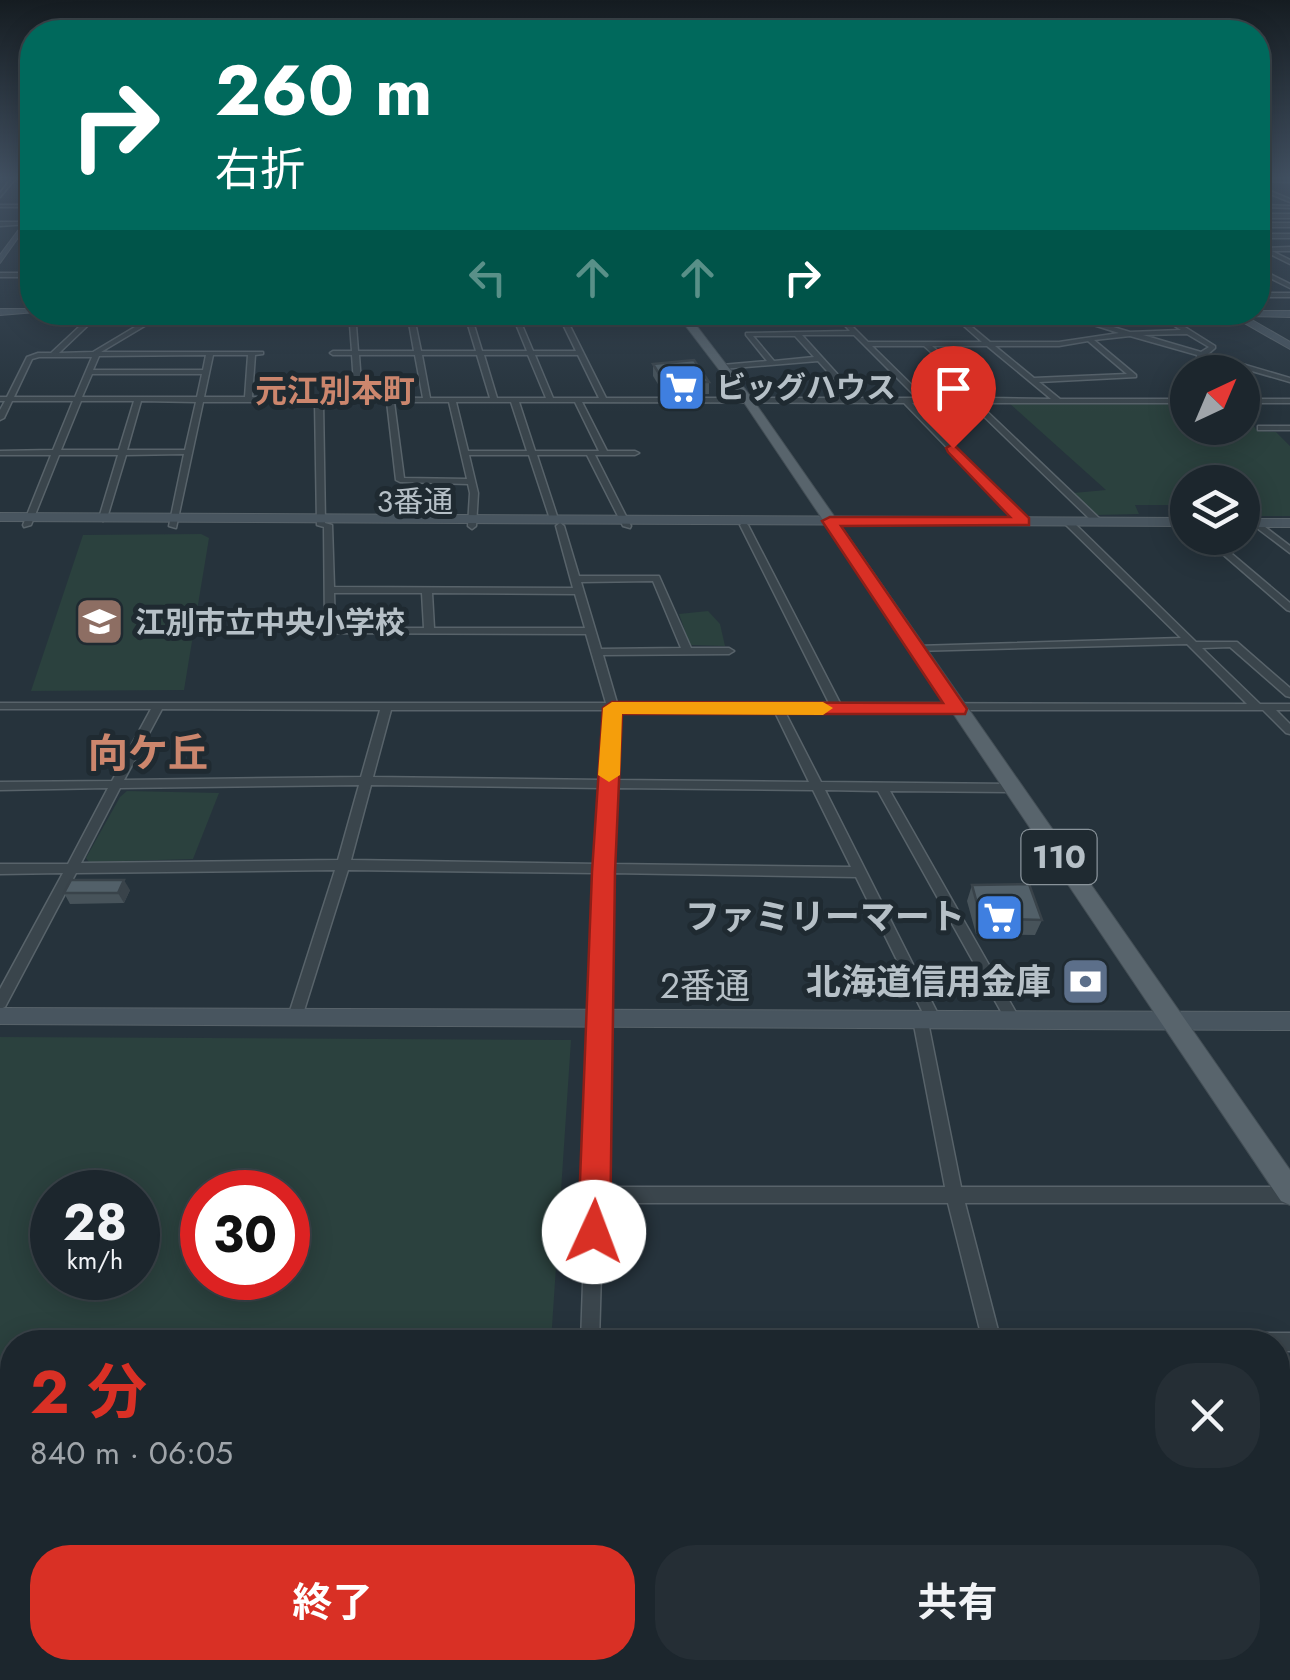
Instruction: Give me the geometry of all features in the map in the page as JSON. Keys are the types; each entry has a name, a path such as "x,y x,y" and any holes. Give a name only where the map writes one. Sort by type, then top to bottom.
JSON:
{"main road":[{"name":"110","path":"689,325 747,399 1290,1193"}],"street":[{"path":"53,354 85,325"},
{"path":"29,521 97,352 143,325"},
{"path":"353,325 359,399"},
{"path":"413,325 427,399"},
{"path":"471,325 494,399"},
{"path":"520,325 550,399"},
{"path":"566,325 603,399"},
{"path":"848,325 923,400"},
{"path":"966,325 1057,400"},
{"path":"1094,325 1196,355"},
{"path":"1177,325 1213,348 1201,355"},
{"path":"1253,325 1290,346"},
{"path":"867,344 1091,341 1122,334 1188,332"},
{"path":"796,333 856,400"},
{"path":"772,362 748,334 856,333"},
{"path":"1032,380 1134,376 1091,341"},
{"path":"926,344 988,400"},
{"path":"175,522 210,353"},
{"path":"0,418 4,399 30,358 53,354 257,353 248,399"},
{"path":"333,353 580,353"},
{"path":"722,367 819,358"},
{"path":"89,372 207,372"},
{"path":"1260,372 1290,380"},
{"path":"4,399 1170,400"},
{"path":"103,518 138,399"},
{"path":"319,399 330,631"},
{"path":"390,399 400,480 471,482"},
{"path":"452,399 471,482 472,522"},
{"path":"514,399 577,585 612,708 590,1330"},
{"path":"578,399 604,453"},
{"path":"905,400 1024,522"},
{"path":"971,400 1098,522"},
{"path":"1260,401 1290,401"},
{"path":"1261,428 1290,428"},
{"path":"0,453 190,452"},
{"path":"464,453 636,453"},
{"path":"590,453 626,522"},
{"name":"3番通","path":"0,517 29,521 175,522 806,518 830,521"},
{"name":"3番通","path":"0,525 103,518 175,522"},
{"name":"3番通","path":"626,522 744,526 830,521 1170,522"},
{"path":"1068,522 1192,643 1290,730"},
{"path":"1260,523 1290,523"},
{"path":"744,526 837,708"},
{"path":"1260,530 1290,550"},
{"path":"1228,555 1290,608"},
{"path":"328,590 427,591 656,578 688,652"},
{"path":"427,591 429,631"},
{"path":"303,631 590,631"},
{"path":"917,649 1233,644 1290,694"},
{"path":"596,652 728,651"},
{"path":"0,706 1290,707"},
{"path":"0,1003 158,706"},
{"path":"295,1018 343,866 386,707"},
{"path":"778,708 860,872 927,1020 954,1193 989,1330"},
{"path":"0,786 366,782 1011,788"},
{"path":"883,788 1013,1020"},
{"path":"0,869 343,866 860,872"},
{"name":"2番通","path":"0,1016 1290,1021"},
{"path":"595,1194 1290,1193"}],"green space":[{"path":"1008,402 1170,403 1170,445 1260,445 1260,431 1276,432 1290,446 1290,516 1260,516 1260,465 1170,465 1170,505 1135,505 1139,514 1096,515 1073,493 1106,490"},
{"name":"江別市立中央小学校","path":"201,534 209,538 184,690 31,691 83,535"},
{"path":"708,611 720,624 725,646 690,645 679,614"},
{"path":"127,791 219,793 193,859 89,862 86,858"},
{"path":"0,1037 571,1040 552,1330 0,1330"}],"building":[{"path":"694,360 709,382 664,382 653,364"},
{"path":"71,880 124,880 118,893 64,893"},
{"path":"1029,884 1042,920 981,918 972,885"}],"slow traffic":[{"path":"609,775 612,708 823,708"}],"place":[{"name":"ビッグハウス","path":"681,387"},
{"name":"江別市立中央小学校","path":"100,622"},
{"name":"ファミリーマート","path":"1000,917"},
{"name":"北海道信用金庫","path":"1086,982"}],"district":[{"name":"元江別本町","path":"335,391"},
{"name":"向ケ丘","path":"148,753"}],"route":[{"path":"594,1232 612,708 958,709 830,521 1024,522 953,448"}]}
